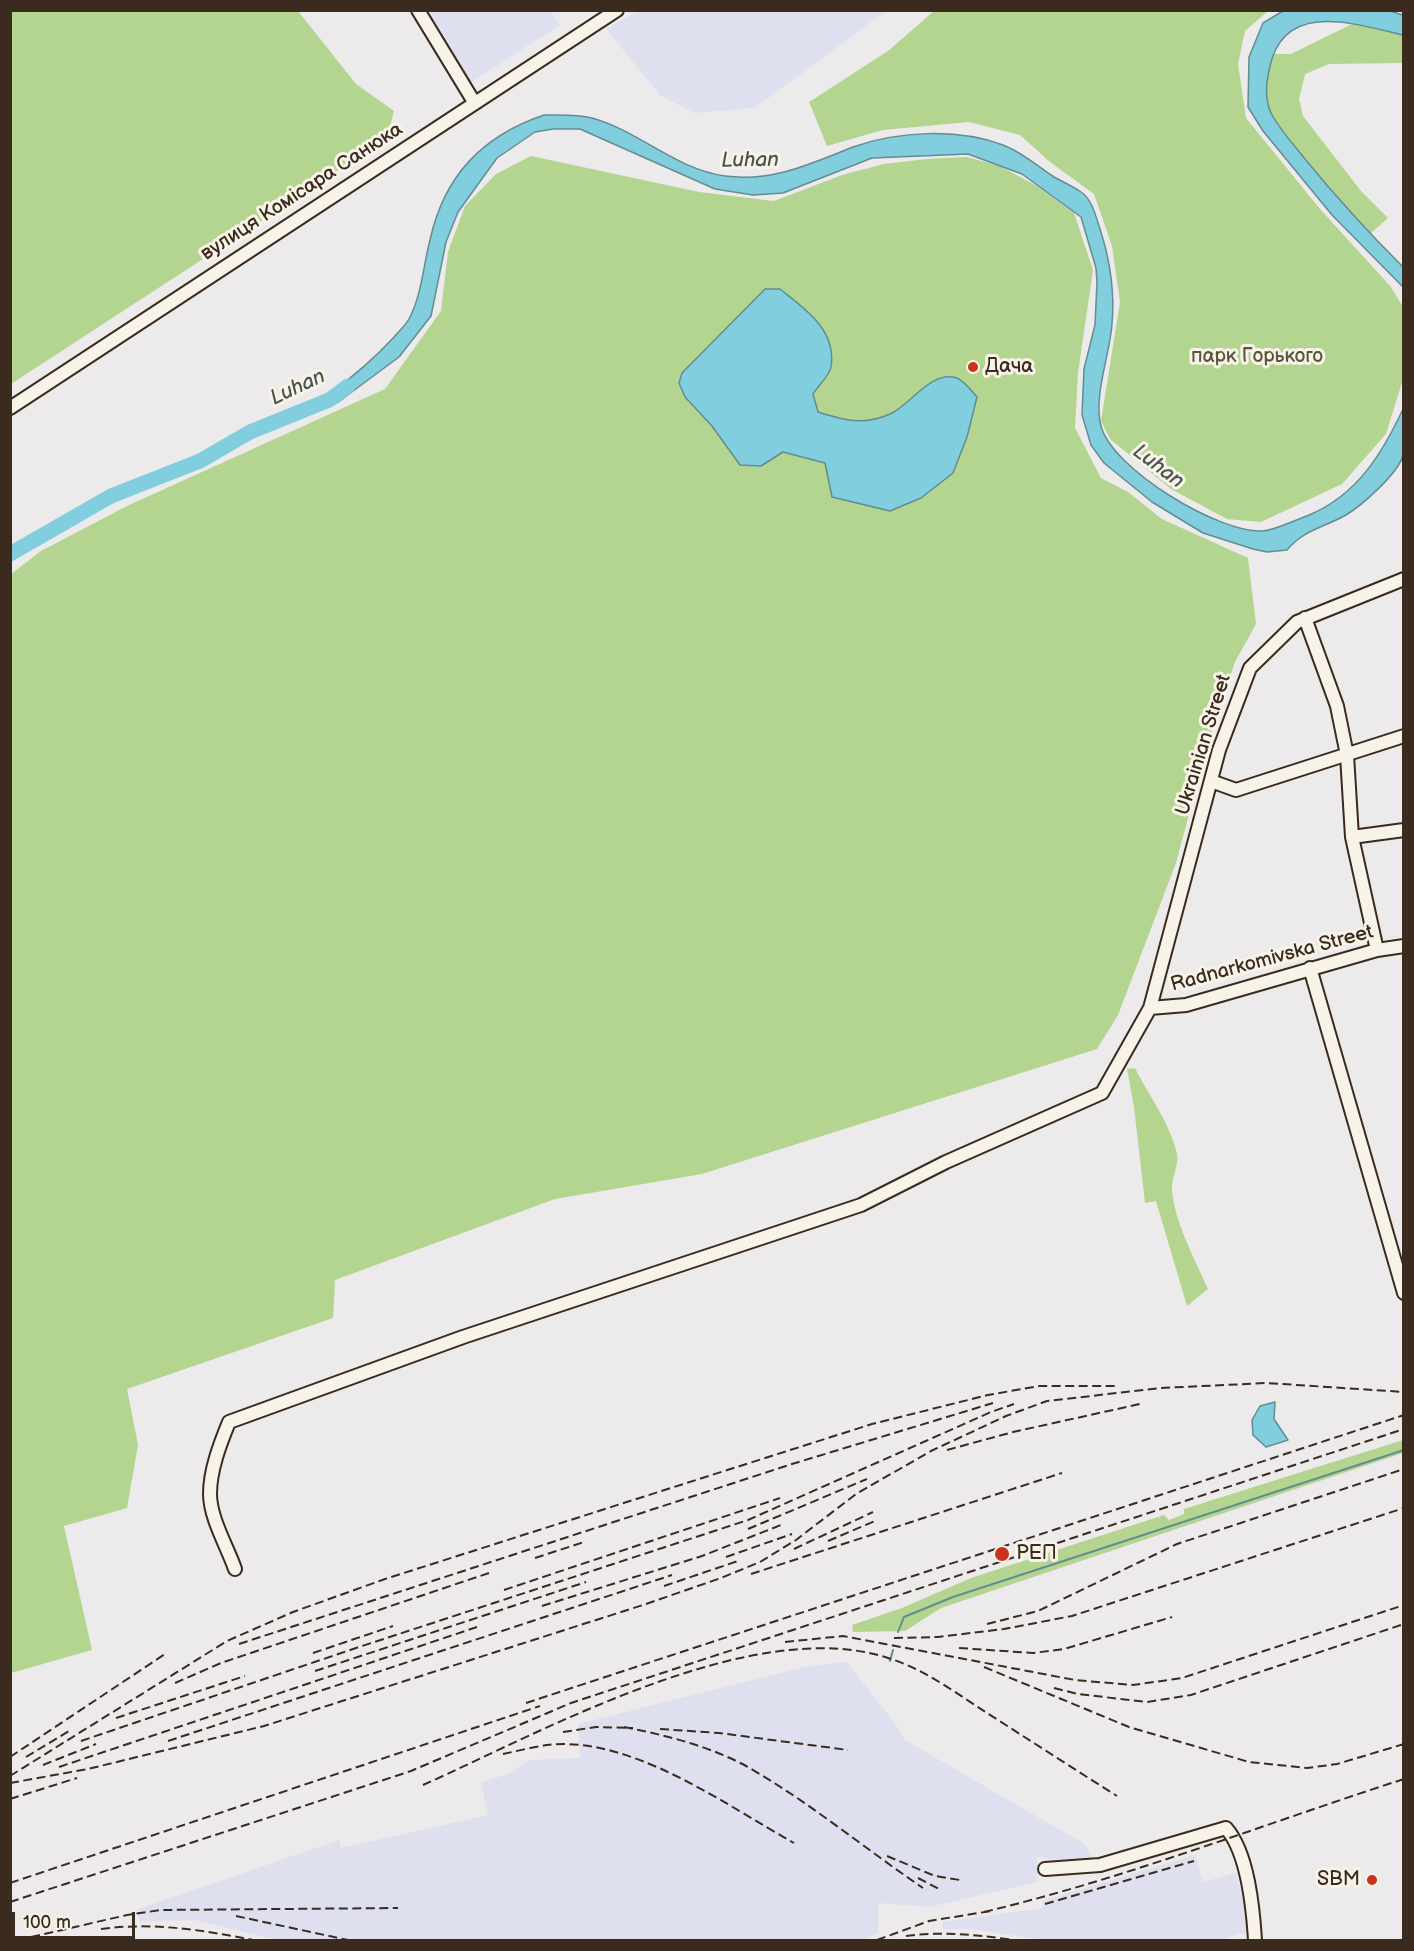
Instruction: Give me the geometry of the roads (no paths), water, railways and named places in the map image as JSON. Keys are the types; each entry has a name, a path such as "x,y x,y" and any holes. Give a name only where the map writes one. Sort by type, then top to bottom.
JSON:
{"street":[{"path":"418,10 474,102"},
{"name":"вулиця Комісара Санюка","path":"10,408 617,10"},
{"name":"Ukrainian Street","path":"235,1569 213,1510 210,1494 214,1465 229,1422 463,1336 861,1205 946,1162 1102,1093 1150,1008 1211,781 1233,707 1250,668 1296,622 1404,579"},
{"path":"1305,618 1337,706 1347,755 1352,837 1377,950"},
{"path":"1211,781 1236,790 1404,736"},
{"path":"1352,837 1404,830"},
{"name":"Radnarkomivska Street","path":"1150,1008 1186,1005 1310,968 1377,950 1404,946"},
{"path":"1310,968 1404,1293"},
{"path":"1045,1869 1100,1865 1226,1828 1234,1838 1255,1912 1256,1941"}],"water":[{"path":"1283,11 1390,11 1403,15 1403,35 1364,26 1324,22 1306,24 1290,32 1278,45 1270,66 1266,91 1269,109 1283,132 1365,228 1403,267 1403,287 1332,215 1263,131 1248,107 1249,57 1263,23"},
{"path":"544,115 574,115 592,118 626,132 691,166 725,176 775,174 822,160 853,147 908,135 967,136 1003,145 1017,151 1054,177 1081,192 1093,209 1107,252 1113,300 1111,336 1099,402 1101,426 1109,443 1146,479 1170,496 1221,522 1244,529 1263,531 1326,507 1354,485 1377,457 1403,409 1405,438 1403,455 1395,471 1361,504 1346,515 1307,533 1287,550 1267,552 1203,533 1152,502 1104,463 1091,445 1082,415 1084,369 1095,325 1096,268 1081,217 1022,174 968,154 872,158 783,193 753,195 715,189 580,129 535,132 497,158 458,212 446,242 431,316 399,357 337,403 329,394 371,360 409,319 420,290 436,217 456,178 469,161 502,134"},
{"path":"765,289 780,289 799,304 817,322 829,342 832,354 831,367 813,394 818,412 854,421 871,420 898,410 938,379 957,378 965,384 977,397 967,437 953,473 921,498 890,511 832,497 825,463 783,452 761,466 740,465 712,426 685,397 679,383 682,373"},
{"path":"1275,1402 1274,1419 1288,1440 1266,1447 1253,1435 1252,1420 1260,1406"}],"waterway":[{"name":"Luhan","path":"10,554 111,496 200,461 250,432 329,400 348,386"},
{"path":"898,1632 904,1617 953,1597 1404,1450"},
{"path":"890,1661 893,1650"}],"railway":[{"path":"10,1783 88,1769 264,1726 721,1578 760,1562 796,1540 856,1494 931,1451 1006,1416 1047,1401 1161,1388 1267,1383 1404,1392"},
{"path":"10,1776 227,1641 293,1612 385,1579 872,1424 988,1395 1039,1386 1118,1386"},
{"path":"239,1644 792,1464 993,1403"},
{"path":"81,1741 748,1520 991,1412 1014,1404"},
{"path":"947,1450 1013,1432 1140,1404"},
{"path":"526,1703 1404,1415"},
{"path":"10,1902 411,1771 571,1703 1404,1429"},
{"path":"987,1624 1038,1611 1177,1544 1404,1469"},
{"path":"751,1574 1062,1473"},
{"path":"748,1529 867,1479"},
{"path":"504,1590 780,1498"},
{"path":"894,1638 938,1637 1004,1629 1072,1616 1404,1508"},
{"path":"794,1549 873,1512"},
{"path":"828,1541 875,1521"},
{"path":"542,1606 702,1556 781,1525"},
{"path":"726,1557 792,1534"},
{"path":"535,1558 584,1542"},
{"path":"664,1586 738,1561"},
{"path":"175,1683 221,1663 489,1573"},
{"path":"168,1741 672,1575"},
{"path":"315,1671 586,1582"},
{"path":"785,1642 843,1636 1075,1680 1133,1685 1182,1678 1404,1605"},
{"path":"959,1648 1033,1653 1064,1649 1172,1617"},
{"path":"1054,1688 1078,1694 1147,1702 1191,1695 1404,1624"},
{"path":"313,1653 393,1626"},
{"path":"59,1767 477,1627"},
{"path":"423,1785 589,1709 651,1684 714,1664 776,1652 835,1649 888,1658 927,1675 1117,1796"},
{"path":"10,1757 165,1654"},
{"path":"984,1667 1129,1727 1249,1762 1307,1768 1337,1764 1404,1744"},
{"path":"116,1718 245,1676"},
{"path":"10,1883 540,1706"},
{"path":"563,1732 596,1727 633,1728"},
{"path":"624,1727 686,1742 746,1766 814,1809 923,1888"},
{"path":"660,1729 719,1733 848,1750"},
{"path":"26,1757 69,1731"},
{"path":"43,1765 96,1744"},
{"path":"503,1754 547,1745 579,1745 611,1751 643,1761 707,1792 794,1843"},
{"path":"10,1799 77,1778"},
{"path":"984,1912 1143,1867 1404,1779"},
{"path":"887,1856 935,1876 960,1880"},
{"path":"1045,1904 1194,1861"},
{"path":"918,1878 939,1889"},
{"path":"18,1940 127,1915 161,1910 398,1908"},
{"path":"877,1940 929,1921 991,1911"},
{"path":"236,1916 348,1940"},
{"path":"101,1929 139,1926 177,1928 253,1940"},
{"path":"906,1936 947,1934 1014,1940"}],"place":[{"name":"Дача","path":"973,367"},
{"name":"РЕП","path":"1002,1554"},
{"name":"SBM","path":"1372,1880"}],"park label":[{"name":"парк Горького","path":"1257,357"}]}
